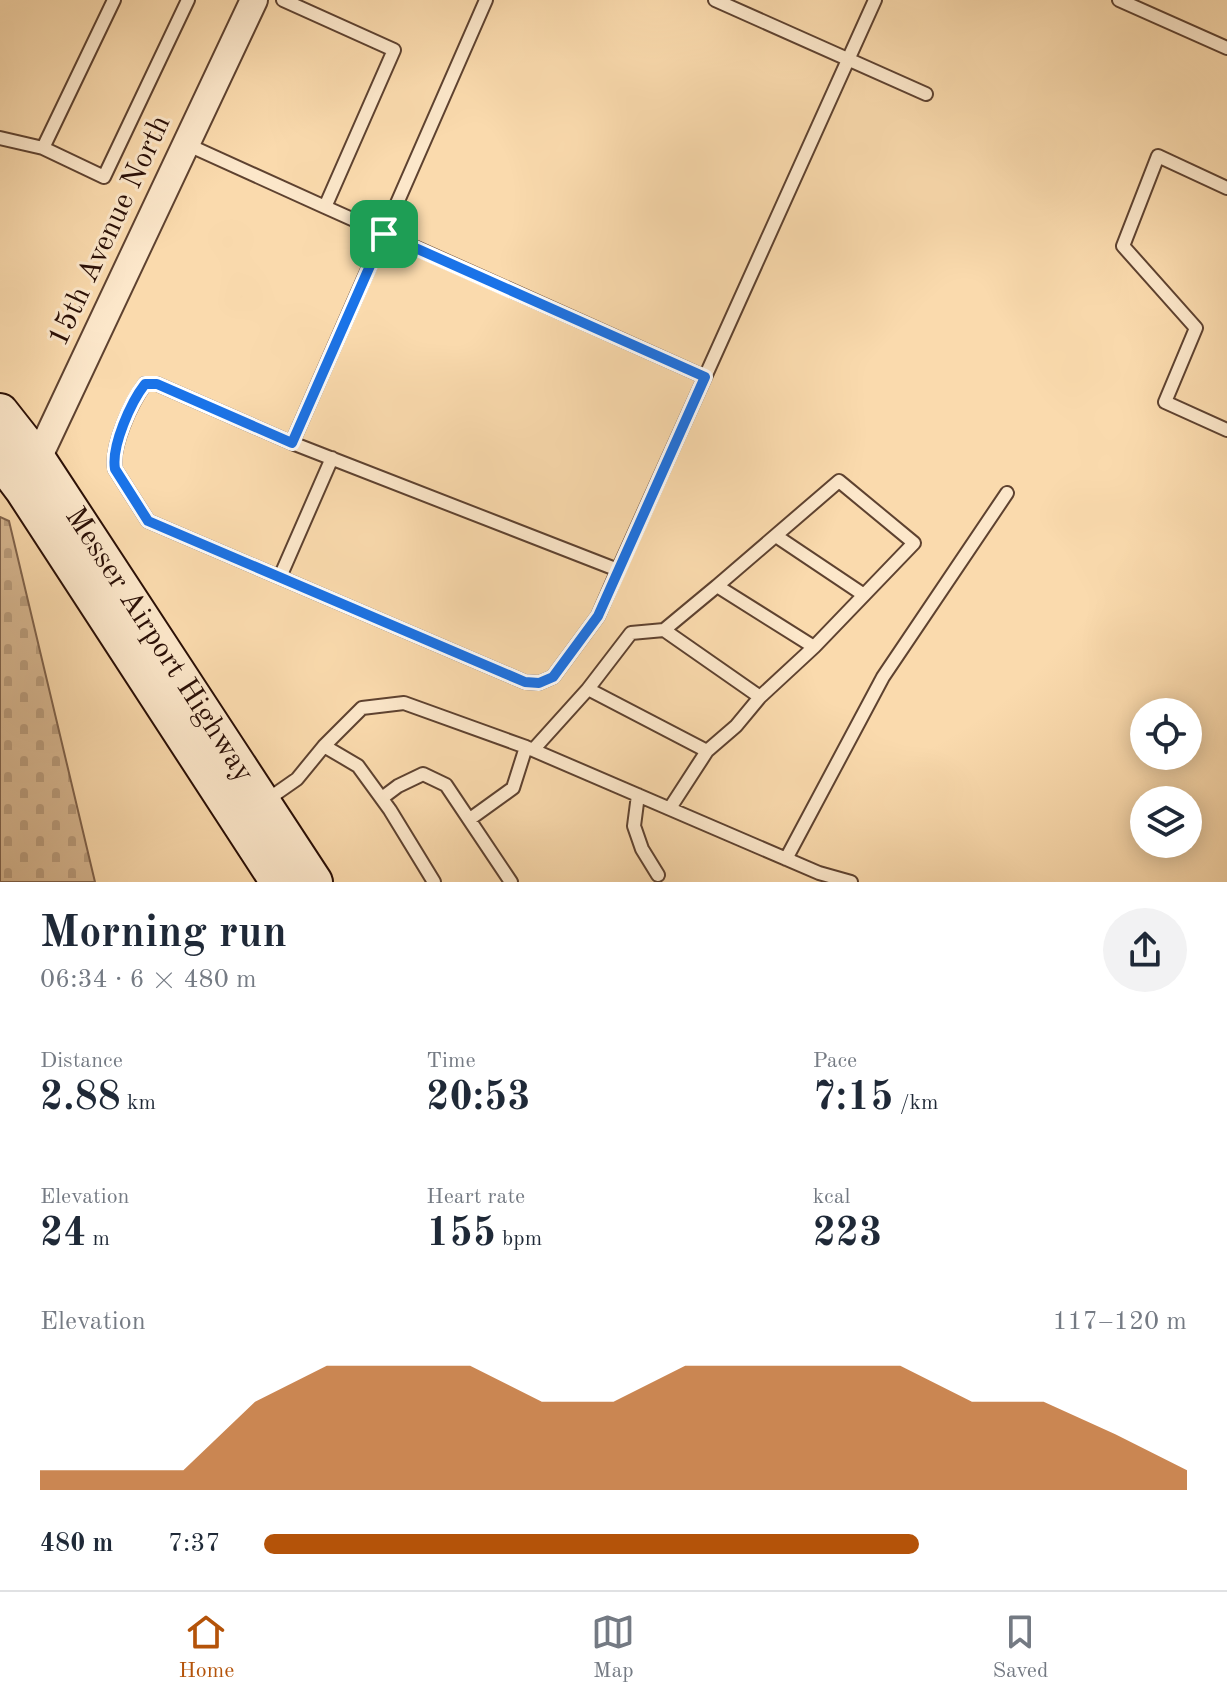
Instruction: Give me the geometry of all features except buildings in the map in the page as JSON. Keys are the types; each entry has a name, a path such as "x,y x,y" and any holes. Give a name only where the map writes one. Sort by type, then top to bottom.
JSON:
{"main road":[{"name":"Messer Airport Highway","path":"0,412 30,474 250,811 314,882"},
{"name":"Messer Airport Highway","path":"0,459 30,474"},
{"name":"Messer Airport Highway","path":"250,811 279,882"}],"street":[{"name":"15th Avenue North","path":"30,474 254,0"}],"lane":[{"path":"43,148 114,0"},
{"path":"0,138 43,148 104,177 188,0"},
{"path":"283,0 394,50 325,207"},
{"path":"292,443 486,0"},
{"path":"715,0 926,94"},
{"path":"618,570 292,443 157,384 145,384 137,394 114,447 115,469 148,521 525,682 539,683 553,677 598,616 875,0"},
{"path":"1119,0 1227,48"},
{"path":"186,144 705,377"},
{"path":"1227,188 1158,156 1123,246 1196,328 1165,402 1227,430"},
{"path":"280,577 332,458"},
{"path":"470,819 513,788 529,749 588,689 631,633 664,630 839,481 914,543 814,647 760,697 736,726 707,751 670,808"},
{"path":"786,859 883,677 1007,493"},
{"path":"776,536 864,595"},
{"path":"717,586 814,647"},
{"path":"664,630 760,697"},
{"path":"588,689 707,751"},
{"path":"250,811 297,779 362,708 404,703 529,749 670,808 786,859 820,878 851,882"},
{"path":"324,746 358,766 382,798 434,882"},
{"path":"382,798 423,774 446,785 511,882"},
{"path":"638,795 634,826 642,849 658,875"}],"green space":[{"path":"0,517 9,521 95,882 0,882"}],"route":[{"path":"384,234 705,377 598,616 553,677 539,683 525,682 148,521 115,469 114,447 137,394 145,384 157,384 292,443 384,234"}]}
